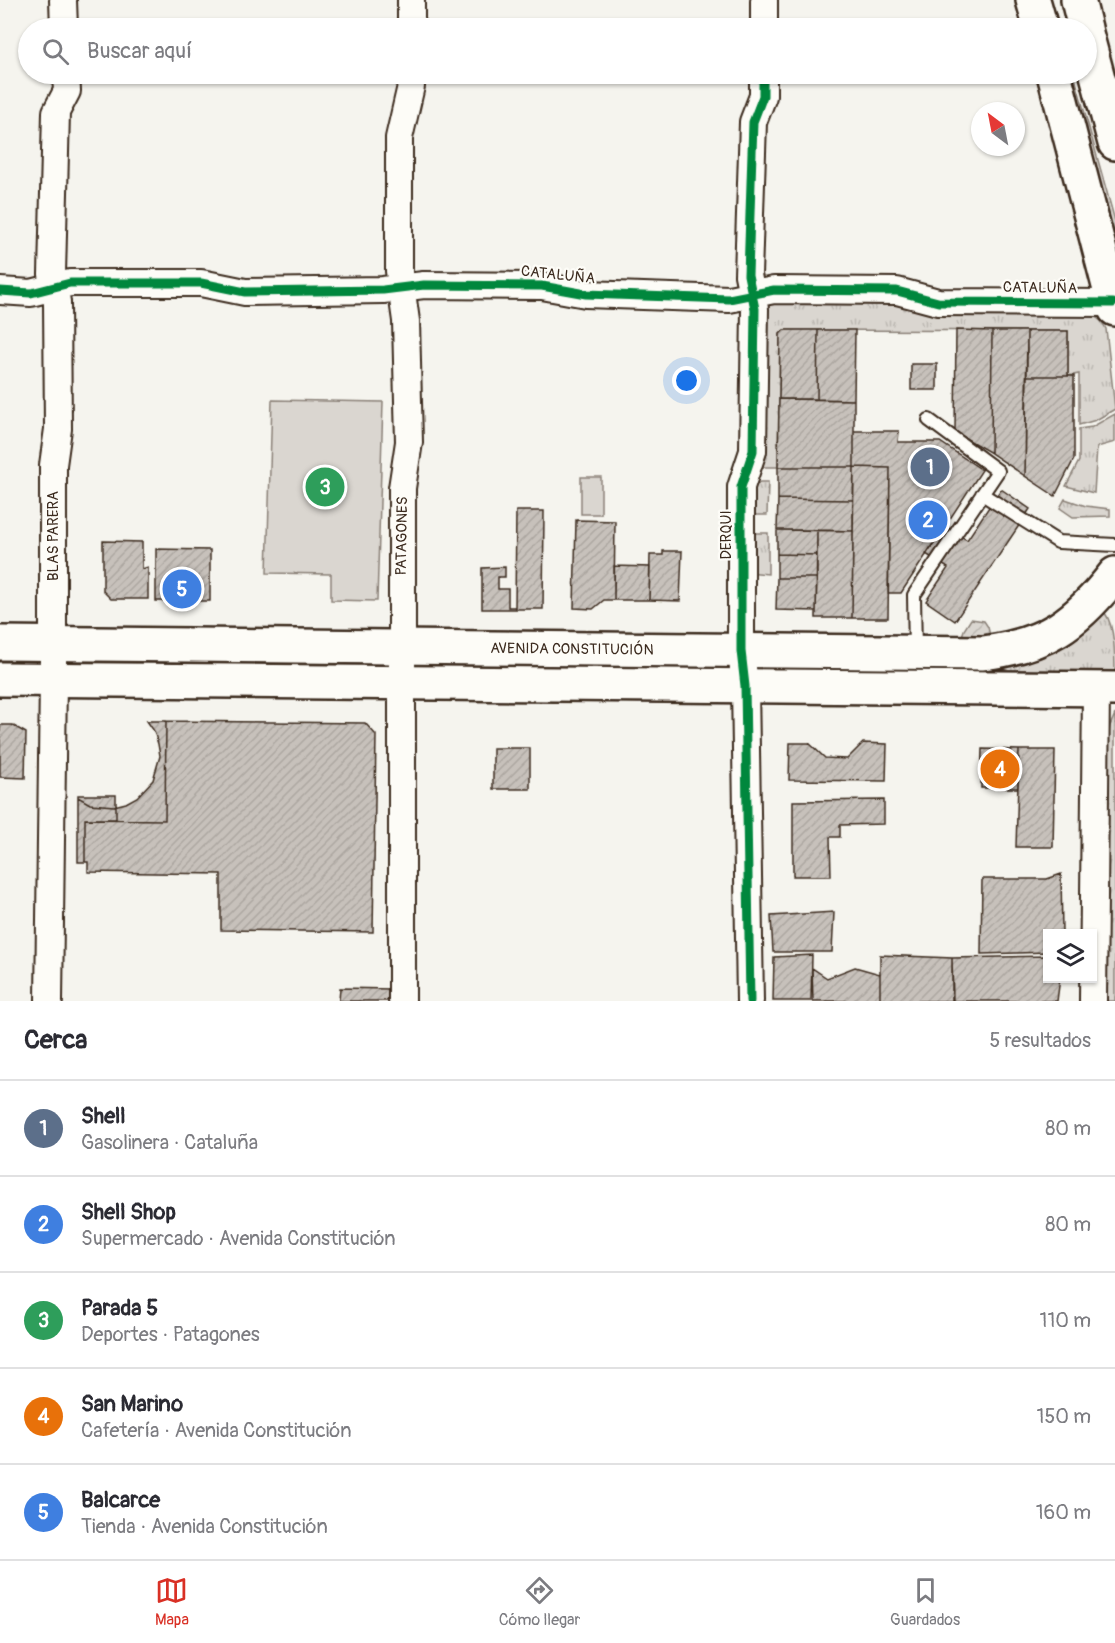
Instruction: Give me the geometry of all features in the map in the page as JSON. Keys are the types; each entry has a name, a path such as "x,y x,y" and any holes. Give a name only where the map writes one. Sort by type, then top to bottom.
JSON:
{"main road":[{"path":"1033,0 1038,18"},
{"path":"1078,0 1082,18"},
{"path":"1097,75 1115,143"},
{"path":"1057,84 1114,306"},
{"name":"AVENIDA CONSTITUCIÓN","path":"0,643 983,653 1019,647 1043,639 1061,629 1081,614 1115,574"},
{"path":"0,679 1106,689"}],"street":[{"path":"63,0 64,18"},
{"path":"411,0 411,18"},
{"path":"764,0 764,18"},
{"name":"BLAS PARERA","path":"49,1001 53,465 58,429 57,302 52,274 56,112 67,91 67,84"},
{"name":"PATAGONES","path":"402,1001 402,488 409,442 406,321 399,271 399,138 411,84"},
{"name":"DERQUI","path":"750,1001 745,686 741,651 741,487 753,451 755,309 748,275 753,122 763,96 763,84"},
{"name":"CATALUÑA","path":"0,291 31,293 70,283 201,283 245,292 383,290 424,285 542,286 586,294 729,299 774,290 897,291 938,302 1114,306"},
{"path":"1093,1001 1106,689"}],"lane":[{"path":"915,654 914,595 998,471 928,420"},
{"path":"982,494 1058,542 1115,545"}],"green space":[{"path":"1066,84 1077,84 1115,221 1115,253"},
{"path":"767,299 1088,311 1102,322 1106,329 1115,409 1096,420 1079,425 1079,374 1068,376 1068,331 784,330 780,334 778,467 760,467"},
{"path":"272,400 383,402 377,601 331,600 331,574 267,573"},
{"path":"1115,414 1115,442 1097,447 1094,493 1066,486 1079,461 1079,429 1092,427"},
{"path":"581,477 601,477 601,514 581,514"},
{"path":"760,482 768,482 767,515 748,515 750,491"},
{"path":"1065,499 1086,506 1110,509 1110,516 1073,517 1060,508"},
{"path":"748,533 768,533 768,574 748,572"},
{"path":"1105,613 1113,634 1115,676 782,673 782,665 980,666"},
{"path":"971,619 984,621 990,636 962,636"},
{"path":"87,658 369,661 369,668 87,666"},
{"path":"435,661 712,664 712,672 435,669"},
{"path":"1115,714 1115,1001 1106,1001 1108,739"}],"building":[{"path":"784,330 818,330 817,399 779,399 780,334"},
{"path":"818,330 855,330 854,400 817,399"},
{"path":"956,330 992,331 991,453 955,432"},
{"path":"992,331 1027,331 1025,476 991,453"},
{"path":"1027,331 1068,331 1068,376 1027,376"},
{"path":"911,364 937,364 937,390 911,390"},
{"path":"1027,376 1074,376 1074,459 1055,496 1025,476"},
{"path":"779,399 854,400 854,467 778,467"},
{"path":"854,431 899,431 898,442 940,442 982,470 901,593 888,593 890,468 854,467"},
{"path":"778,467 854,467 853,500 778,499"},
{"path":"854,467 890,468 888,618 852,618"},
{"path":"1001,489 1030,509 955,621 926,601 948,568 926,554 945,526 967,540"},
{"path":"778,499 853,500 853,531 777,530"},
{"path":"516,511 544,511 543,609 515,609"},
{"path":"576,520 615,521 614,600 604,600 593,609 574,608"},
{"path":"777,530 817,530 817,555 777,554"},
{"path":"817,530 853,531 852,618 816,618"},
{"path":"103,541 142,542 142,569 148,567 148,599 111,599 103,591"},
{"path":"156,549 210,550 210,601 156,601"},
{"path":"663,551 682,551 680,601 649,600 650,555 663,555"},
{"path":"777,554 817,555 817,578 777,578"},
{"path":"614,566 650,567 649,600 614,600"},
{"path":"505,567 505,577 498,577 498,589 508,589 508,607 515,607 515,609 482,609 482,568"},
{"path":"777,578 817,578 816,611 776,610"},
{"path":"147,721 166,721 165,820 85,819 85,862 78,862 78,797 90,804 114,806 137,797 153,780 160,756 154,731"},
{"path":"166,721 365,723 376,735 373,932 221,930 221,874 88,872 88,862 85,862 85,819 165,820"},
{"path":"0,725 12,725 26,733 25,778 0,777"},
{"path":"790,743 809,743 825,758 847,759 863,743 887,744 886,781 789,780"},
{"path":"493,748 530,748 530,789 493,789"},
{"path":"982,749 1019,750 1018,788 981,788"},
{"path":"1019,750 1055,750 1053,847 1016,847"},
{"path":"78,795 116,795 116,819 85,819 85,862 78,862"},
{"path":"884,800 884,824 840,825 840,837 830,837 831,876 793,876 793,801"},
{"path":"1061,874 1062,929 1043,929 1043,952 981,954 982,879 1047,879"},
{"path":"834,912 832,952 773,952 771,916"},
{"path":"812,955 811,1001 773,1001 774,957"},
{"path":"880,955 952,958 952,1001 880,1001"},
{"path":"1043,956 1043,983 1059,983 1057,1001 953,1001 952,958"},
{"path":"855,967 880,974 880,1001 813,1001 812,968 827,978"},
{"path":"340,988 390,989 390,1001 339,1001"}],"cycle path":[{"path":"750,1001 745,686 741,651 741,487 753,451 755,309 748,275 753,122 763,96 763,84"},
{"path":"0,291 31,293 70,283 201,283 245,292 383,290 424,285 542,286 586,294 729,299 774,290 897,291 938,302 1113,303"}],"place":[{"name":"Shell","path":"930,467"},
{"name":"Parada 5","path":"325,487"},
{"name":"Shell Shop","path":"928,520"},
{"name":"Balcarce","path":"182,589"},
{"name":"San Marino","path":"1000,769"}]}
